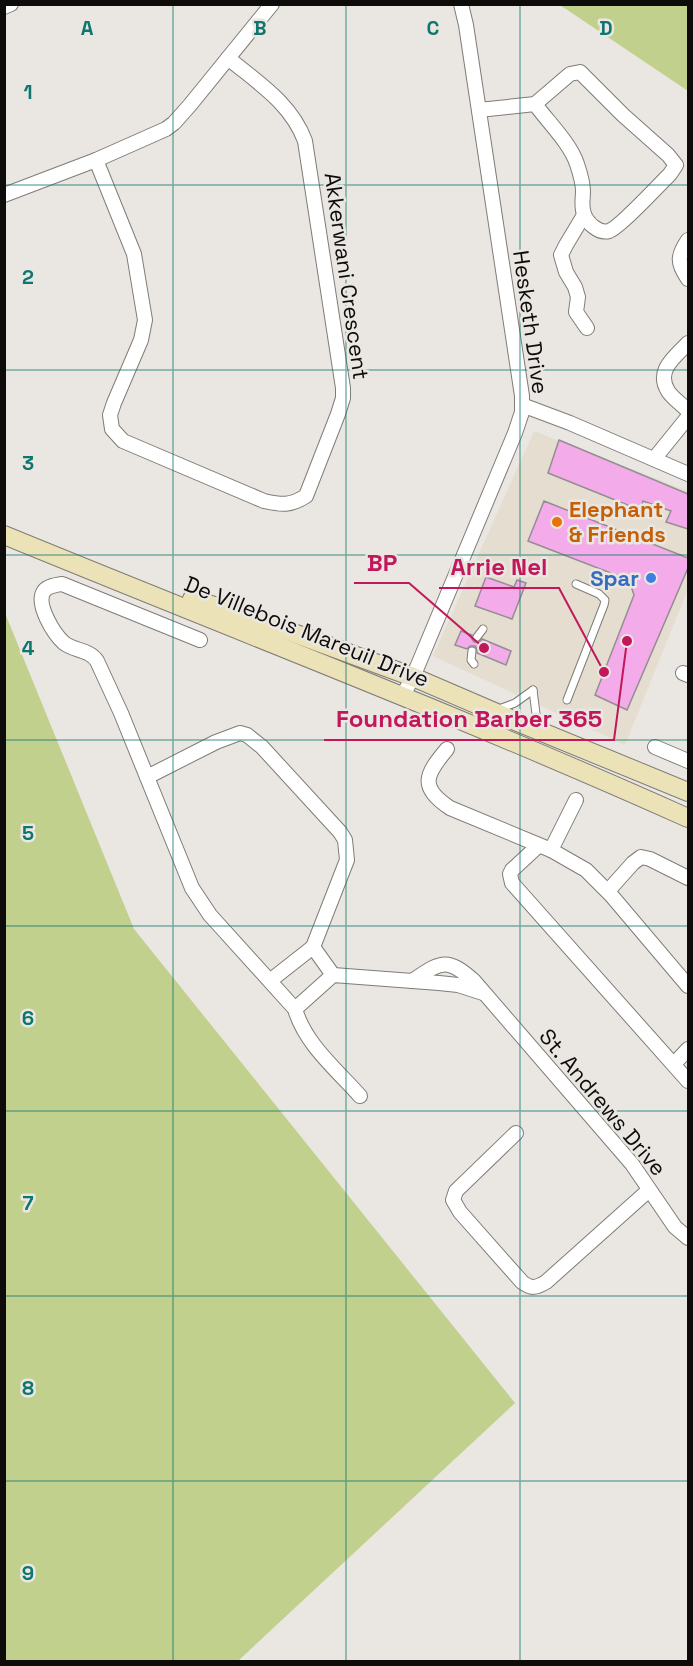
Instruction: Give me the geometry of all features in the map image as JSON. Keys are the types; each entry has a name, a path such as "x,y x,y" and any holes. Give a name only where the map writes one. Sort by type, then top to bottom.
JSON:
{"main road":[{"name":"De Villebois Mareuil Drive","path":"4,529 117,574 250,617 413,677 688,792"},
{"name":"De Villebois Mareuil Drive","path":"4,535 403,695 600,778 688,818"}],"street":[{"path":"4,7 10,4"},
{"path":"4,195 96,160 170,127 272,4"},
{"name":"Hesketh Drive","path":"403,695 413,677 515,433 522,405 461,4"},
{"name":"Akkerwani Crescent","path":"96,160 134,254 145,320 141,340 110,415 112,429 123,441 264,501 281,505 295,503 306,496 338,414 343,398 341,377 305,141 295,118 286,107 228,58"},
{"path":"478,110 535,104 570,74 580,72 676,165 670,174 619,224 609,231 601,231 590,224 584,215 581,202 583,192 581,177 573,154 535,104"},
{"path":"584,215 561,255 578,297 576,312 587,328"},
{"path":"688,240 679,258 688,279"},
{"path":"688,343 667,365 663,373 668,391 688,411"},
{"path":"522,405 688,474"},
{"path":"654,459 688,417"},
{"path":"200,640 62,584 47,588 43,592 42,602 52,630 66,644 93,655 97,661 121,713 192,888 201,903 295,1009 308,1037 360,1096"},
{"path":"147,777 216,742 231,736 247,735 262,747 345,840 347,860 313,947 271,980"},
{"path":"655,747 688,761"},
{"path":"447,749 431,768 428,779 428,784 442,803 581,866 608,891 688,986"},
{"path":"576,800 544,848 512,870 510,874 512,883 688,1081"},
{"path":"608,891 641,857 688,878"},
{"path":"313,947 333,975"},
{"name":"St. Andrews Drive","path":"412,981 443,964 452,965 474,981 632,1164 675,1227 688,1238"},
{"path":"295,1009 333,975 458,985 483,993"},
{"path":"674,1064 688,1049"},
{"path":"516,1133 456,1191 453,1200 460,1212 529,1287 538,1287 546,1282 649,1190"}],"lane":[{"path":"567,700 605,600 599,594 576,584"},
{"path":"477,637 483,628"},
{"path":"472,651 471,660 474,664"},
{"path":"492,711 515,704 533,690 536,714 547,734"}],"shaded area":[{"path":"534,431 688,491 688,589 625,745 433,656"}],"green space":[{"path":"560,5 688,5 688,91"},
{"path":"5,613 134,929 515,1403 238,1661 5,1661"}],"building":[{"path":"559,440 688,494 688,529 666,522 671,511 643,501 640,510 548,473"},
{"path":"544,501 688,558 688,568 627,710 595,695 634,595 629,580 528,541"},
{"path":"486,577 514,587 517,580 526,583 512,619 475,606"},
{"path":"461,631 472,635 474,642 482,639 511,651 506,665 477,653 475,646 467,649 455,645"}],"place":[{"name":"Elephant & Friends","path":"557,522"},
{"name":"Spar","path":"651,578"},
{"name":"Foundation Barber 365","path":"627,641"},
{"name":"BP","path":"484,648"},
{"name":"Arrie Nel","path":"604,672"}]}
